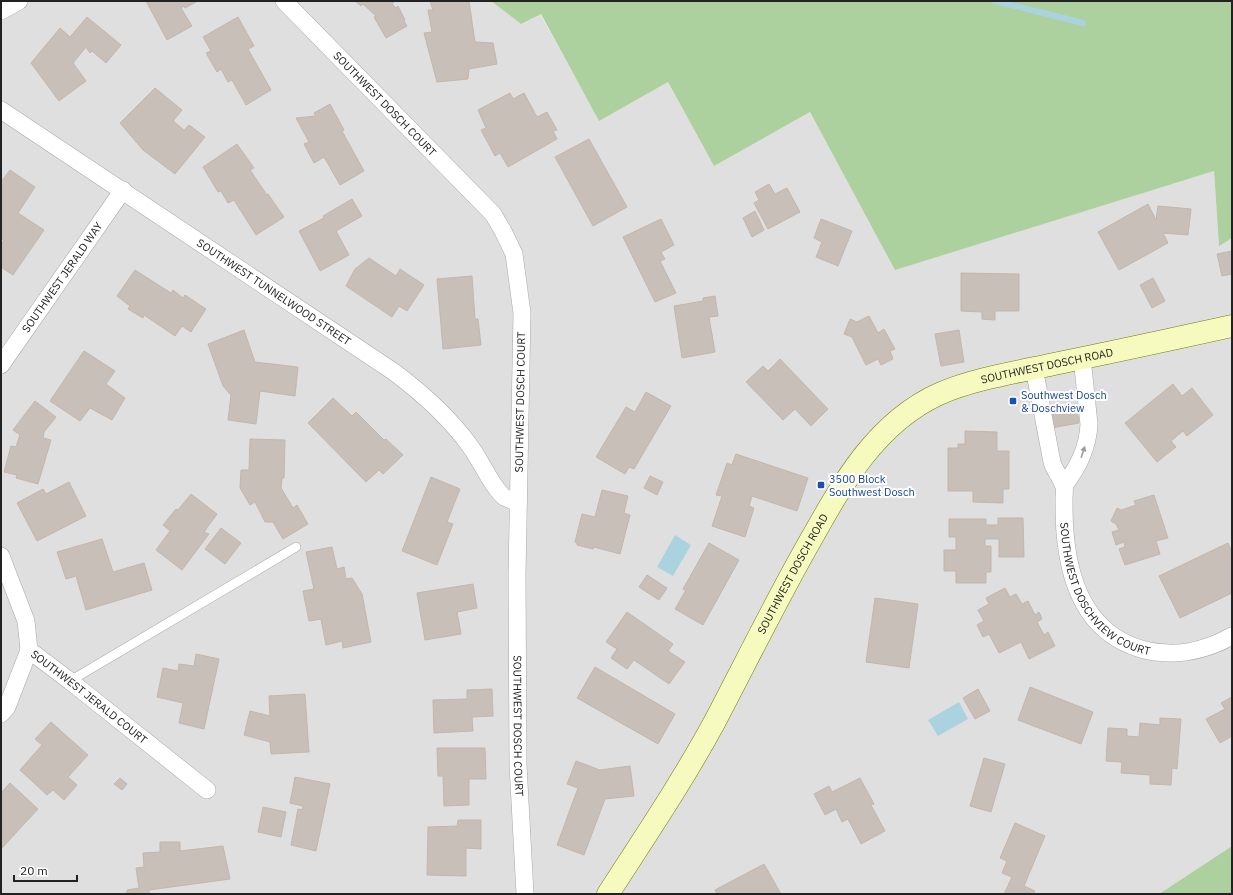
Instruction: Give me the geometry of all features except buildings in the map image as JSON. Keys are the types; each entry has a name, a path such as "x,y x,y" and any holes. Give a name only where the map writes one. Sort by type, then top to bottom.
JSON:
{"street":[{"path":"1,11 19,1"},
{"name":"SOUTHWEST DOSCH COURT","path":"284,1 493,214 504,231 514,254 522,313 518,504 518,765 525,894"},
{"name":"SOUTHWEST TUNNELWOOD STREET","path":"1,110 387,367 415,388 447,418 460,433 500,493 504,497 518,504"},
{"name":"SOUTHWEST JERALD WAY","path":"1,365 123,190"},
{"name":"SOUTHWEST DOSCH ROAD","path":"608,894 713,726 790,577 837,493 862,457 894,423 907,413 938,395 972,383 1034,368 1232,326"},
{"path":"1064,486 1076,470 1089,432 1082,358"},
{"name":"SOUTHWEST DOSCHVIEW COURT","path":"1034,368 1054,470 1064,486 1065,532 1070,568 1079,595 1093,618 1118,639 1134,647 1163,653 1181,653 1198,650 1219,643 1232,636"},
{"name":"SOUTHWEST JERALD COURT","path":"1,556 26,621 29,650 207,790"},
{"path":"1,714 6,707 29,650"}],"lane":[{"path":"70,681 296,547"}],"shaded area":[{"path":"1,1 491,1 521,24 540,14 599,120 668,82 714,166 810,112 895,269 1214,171 1219,245 1232,238 1232,846 1159,894 1,894"}],"green space":[{"path":"491,1 1232,1 1232,238 1219,246 1214,171 895,270 810,112 714,166 668,82 599,121 541,14 521,24"},
{"path":"1232,846 1232,894 1159,894"}],"water":[{"path":"675,535 691,545 673,576 657,567"},
{"path":"959,702 968,719 938,736 928,720"}],"waterway":[{"path":"995,1 1083,23"}],"place":[{"name":"Southwest Dosch & Doschview","path":"1013,401"},
{"name":"3500 Block Southwest Dosch","path":"821,485"}]}
